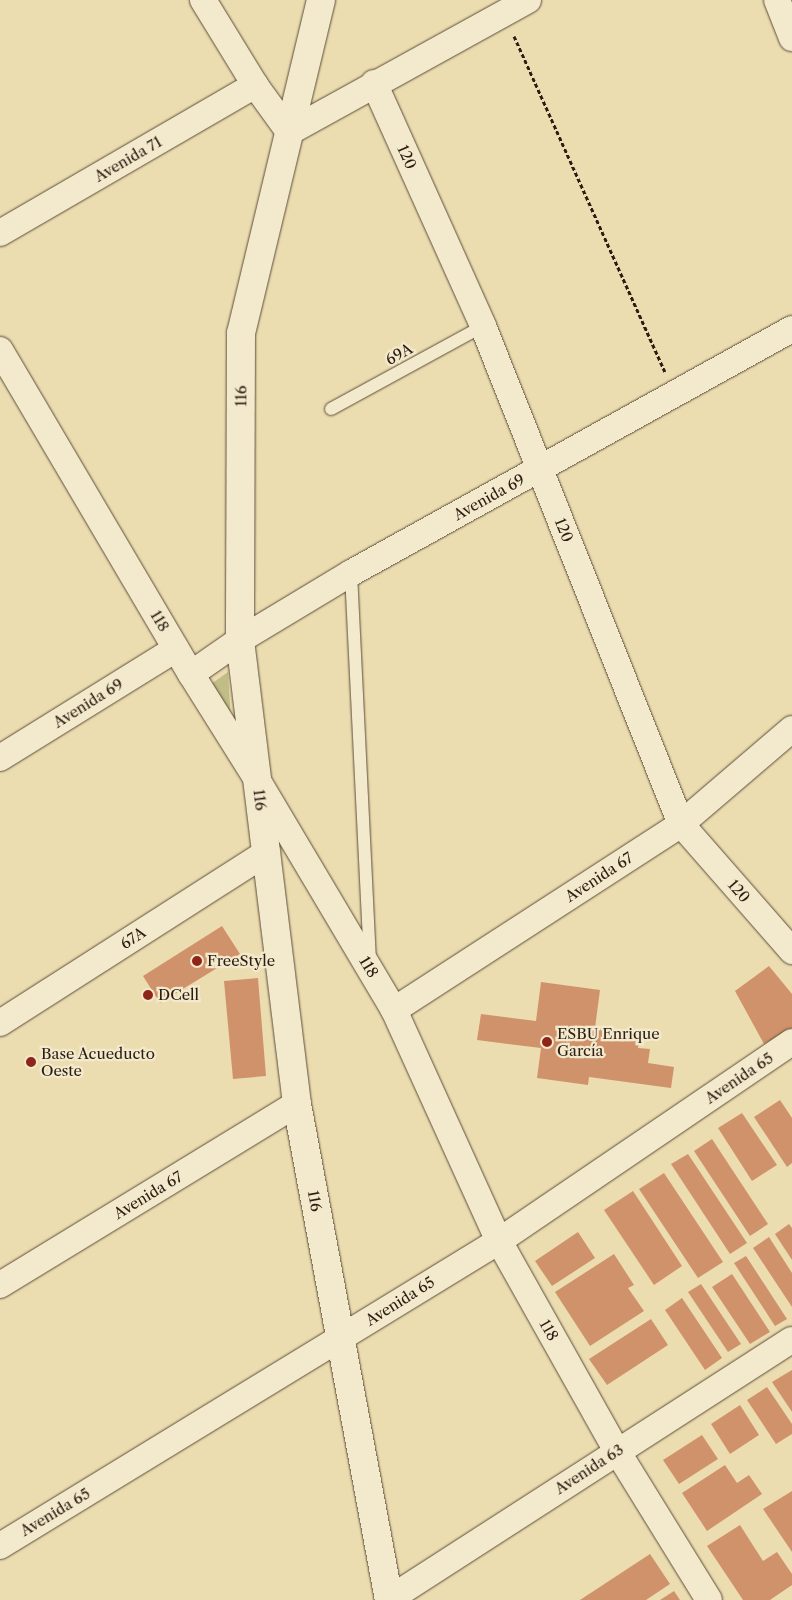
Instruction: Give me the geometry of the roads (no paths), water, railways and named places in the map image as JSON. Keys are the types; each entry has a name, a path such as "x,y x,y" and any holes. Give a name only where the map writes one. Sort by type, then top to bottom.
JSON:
{"street":[{"path":"203,0 255,85 289,132 528,0"},
{"name":"116","path":"321,0 241,333 240,640 297,1104 389,1600"},
{"path":"777,0 792,38"},
{"name":"120","path":"374,84 483,326 681,824 792,951"},
{"name":"Avenida 71","path":"0,232 255,85"},
{"name":"Avenida 69","path":"191,674 240,640 351,574 792,329"},
{"name":"118","path":"0,350 176,649 258,781 394,1010 499,1241 617,1451 709,1600"},
{"name":"Avenida 69","path":"0,758 176,649"},
{"name":"Avenida 67","path":"394,1010 681,824 792,729"},
{"name":"67A","path":"0,1023 267,852"},
{"name":"Avenida 65","path":"0,1546 499,1241 792,1042"},
{"name":"Avenida 67","path":"0,1285 297,1104"},
{"name":"Avenida 63","path":"389,1600 617,1451 792,1340"}],"lane":[{"name":"69A","path":"331,409 483,326"},
{"path":"351,574 371,971"}],"place":[{"name":"FreeStyle","path":"197,961"},
{"name":"DCell","path":"148,995"},
{"name":"ESBU Enrique García","path":"547,1042"},
{"name":"Base Acueducto Oeste","path":"31,1062"}]}
